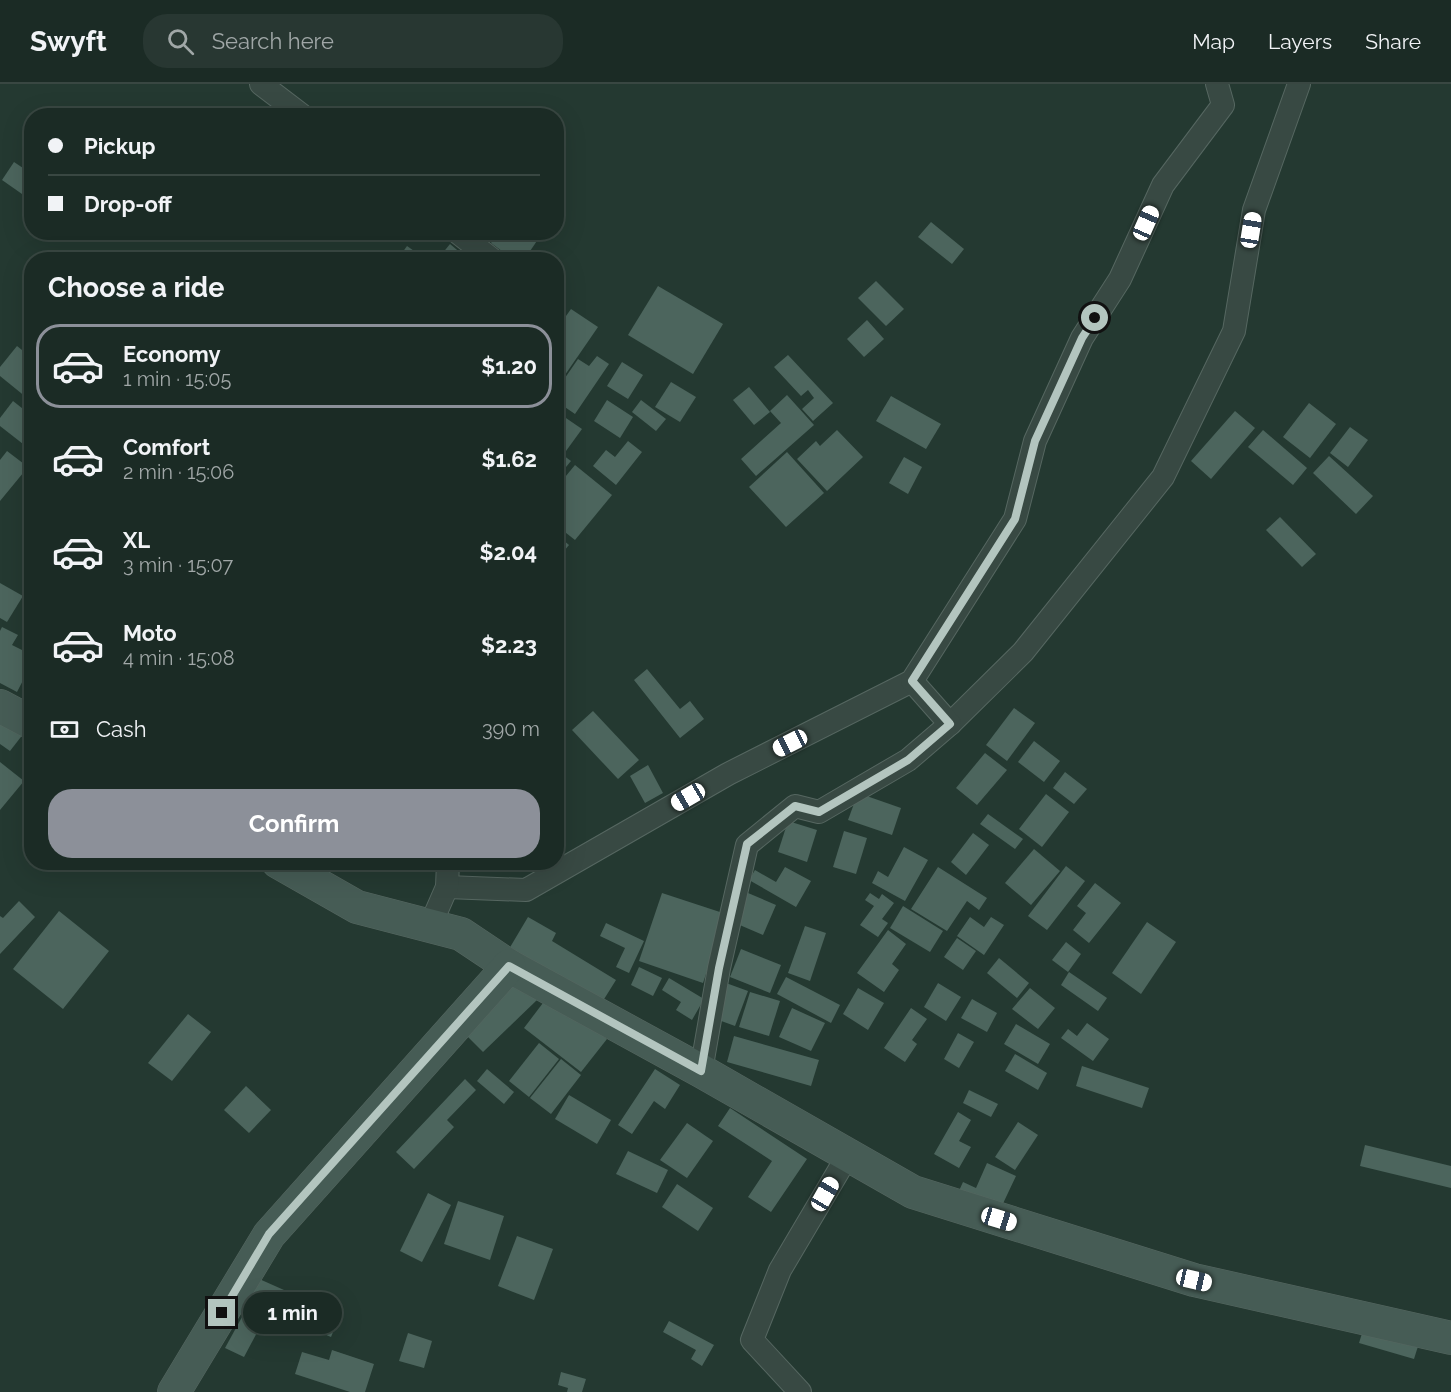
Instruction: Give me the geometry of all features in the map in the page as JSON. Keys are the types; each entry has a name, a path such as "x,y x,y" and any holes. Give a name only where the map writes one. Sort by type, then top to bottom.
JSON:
{"street":[{"path":"261,84 292,108"},
{"path":"564,868 728,774 912,681 1015,519 1035,441 1082,338 1120,279 1163,185 1223,105 1217,84"},
{"path":"701,1071 719,968 747,844 795,806 819,812 829,807 908,760 950,724 1023,652 1163,477 1234,331 1254,210 1299,84"},
{"path":"467,240 483,252"},
{"path":"912,681 950,724"},
{"path":"0,706 24,719"},
{"path":"292,870 357,907 445,930 701,1071 913,1192 1194,1280 1451,1338"},
{"path":"445,930 448,870"},
{"path":"447,886 526,890 561,870"},
{"path":"174,1392 269,1234 509,966"},
{"path":"800,1392 752,1340 780,1270 848,1155"}],"building":[{"path":"14,162 24,169 24,195 2,180"},
{"path":"931,222 964,249 952,264 918,237"},
{"path":"493,240 538,240 529,252 503,252 491,243"},
{"path":"450,244 460,252 444,252"},
{"path":"407,246 416,252 403,252"},
{"path":"876,281 904,309 886,326 858,298"},
{"path":"658,286 723,324 693,374 628,335"},
{"path":"571,309 598,327 564,376 564,319"},
{"path":"867,320 884,339 864,357 847,339"},
{"path":"17,346 24,352 24,396 0,376 0,367"},
{"path":"788,355 833,403 813,421 802,409 814,398 808,390 801,396 774,367"},
{"path":"597,356 609,364 575,414 564,406 564,379 578,359 589,366"},
{"path":"622,362 643,375 628,399 607,386"},
{"path":"671,382 696,397 680,422 655,407"},
{"path":"749,387 770,412 754,425 733,400"},
{"path":"787,395 814,425 756,476 741,459 781,423 770,411"},
{"path":"891,396 941,424 926,449 876,421"},
{"path":"607,400 633,417 620,438 594,421"},
{"path":"641,400 666,419 656,431 632,412"},
{"path":"13,401 24,410 24,445 0,426 0,418"},
{"path":"1309,403 1336,424 1310,458 1283,437"},
{"path":"1235,411 1255,428 1211,479 1191,461"},
{"path":"564,417 582,429 566,451 564,450"},
{"path":"1350,427 1368,440 1348,467 1330,453"},
{"path":"837,430 863,457 827,491 797,459 816,441 820,446"},
{"path":"1263,430 1307,468 1293,485 1248,447"},
{"path":"628,441 642,452 616,485 593,466 606,450 615,457"},
{"path":"7,451 24,464 24,472 0,501 0,460"},
{"path":"787,452 824,493 786,527 749,487"},
{"path":"564,456 571,461 564,469"},
{"path":"1329,456 1373,496 1356,514 1313,473"},
{"path":"904,457 922,467 908,494 889,483"},
{"path":"575,465 612,495 575,540 564,531 564,478"},
{"path":"1280,517 1316,554 1302,567 1266,530"},
{"path":"564,541 569,545 564,551"},
{"path":"0,583 23,596 7,622 0,618"},
{"path":"2,627 18,635 12,645 24,651 24,678 17,692 0,683 0,631"},
{"path":"647,669 680,709 690,701 704,719 680,738 634,680"},
{"path":"1014,708 1035,723 1007,761 986,745"},
{"path":"593,711 639,760 618,779 572,730"},
{"path":"0,715 24,733 10,751 0,744"},
{"path":"1034,741 1060,761 1044,782 1018,762"},
{"path":"985,753 1007,770 977,805 956,788"},
{"path":"0,762 24,781 0,810"},
{"path":"648,765 663,793 645,803 630,776"},
{"path":"1065,772 1087,789 1074,804 1053,788"},
{"path":"858,793 901,808 892,835 848,820"},
{"path":"1046,794 1069,812 1042,847 1019,829"},
{"path":"988,814 1023,839 1015,849 980,824"},
{"path":"788,821 817,830 807,862 778,852"},
{"path":"844,831 867,838 856,874 833,867"},
{"path":"973,833 989,845 966,875 951,862"},
{"path":"904,847 928,860 905,901 872,883 878,871 888,877"},
{"path":"1034,849 1060,871 1031,905 1005,883"},
{"path":"1066,866 1085,881 1047,930 1028,916"},
{"path":"785,867 811,881 796,907 749,880 755,870 776,882"},
{"path":"938,867 987,898 979,910 967,901 947,931 911,909"},
{"path":"1095,883 1121,903 1089,943 1073,930 1086,913 1077,906"},
{"path":"662,893 726,914 703,983 639,961"},
{"path":"748,893 776,905 763,935 735,923"},
{"path":"870,893 879,899 882,894 894,903 882,919 888,923 878,937 860,925 874,906 865,900"},
{"path":"19,901 35,917 0,954 0,916 3,918"},
{"path":"903,906 943,931 930,952 890,928"},
{"path":"59,911 109,951 63,1009 13,969"},
{"path":"528,917 556,933 552,941 616,980 601,1004 509,949"},
{"path":"970,917 984,927 991,917 1004,925 984,955 957,936"},
{"path":"1147,922 1176,942 1141,994 1112,973"},
{"path":"606,923 644,941 629,973 616,967 625,948 600,936"},
{"path":"805,926 826,933 810,981 788,973"},
{"path":"888,930 906,944 892,964 899,970 884,992 857,973"},
{"path":"957,938 976,951 963,970 944,957"},
{"path":"1066,942 1081,954 1068,972 1052,960"},
{"path":"741,949 781,965 770,993 730,977"},
{"path":"999,958 1029,983 1017,998 987,973"},
{"path":"639,967 662,978 653,996 631,985"},
{"path":"1069,972 1107,998 1098,1011 1061,985"},
{"path":"786,977 840,1005 831,1023 777,994"},
{"path":"669,978 704,999 692,1020 676,1010 681,1002 662,990"},
{"path":"518,980 537,1000 483,1052 464,1033"},
{"path":"726,983 748,991 735,1026 713,1018"},
{"path":"938,983 961,997 946,1021 924,1007"},
{"path":"858,988 884,1003 868,1030 843,1014"},
{"path":"1030,988 1055,1008 1038,1029 1012,1009"},
{"path":"750,992 780,1001 769,1036 739,1027"},
{"path":"549,995 607,1039 581,1072 524,1028"},
{"path":"972,999 997,1013 987,1032 961,1018"},
{"path":"792,1008 825,1023 811,1051 779,1037"},
{"path":"911,1008 927,1019 912,1040 917,1044 905,1062 884,1048"},
{"path":"188,1014 211,1032 172,1081 148,1063"},
{"path":"1087,1023 1109,1039 1093,1061 1061,1038 1068,1029 1077,1036"},
{"path":"1016,1024 1050,1044 1038,1064 1004,1044"},
{"path":"958,1033 974,1042 959,1068 944,1059"},
{"path":"734,1036 819,1060 811,1086 727,1062"},
{"path":"539,1043 559,1059 529,1097 509,1081"},
{"path":"1015,1054 1047,1073 1038,1090 1005,1071"},
{"path":"561,1059 581,1075 551,1114 530,1098"},
{"path":"1082,1066 1149,1088 1142,1108 1076,1086"},
{"path":"487,1069 514,1092 504,1104 477,1081"},
{"path":"655,1069 680,1085 665,1109 654,1101 632,1134 618,1125"},
{"path":"465,1079 476,1090 447,1120 454,1127 414,1169 396,1152"},
{"path":"246,1086 271,1110 249,1133 224,1110"},
{"path":"969,1090 998,1104 991,1117 963,1103"},
{"path":"569,1095 611,1120 597,1144 555,1119"},
{"path":"730,1108 807,1159 771,1212 748,1197 772,1161 718,1126"},
{"path":"958,1112 971,1120 959,1141 971,1147 959,1168 934,1154"},
{"path":"1018,1122 1038,1135 1015,1170 995,1157"},
{"path":"687,1123 713,1141 687,1178 660,1160"},
{"path":"1365,1145 1451,1166 1451,1188 1360,1166"},
{"path":"628,1151 668,1170 657,1193 616,1174"},
{"path":"987,1163 1016,1176 999,1212 958,1193 963,1182 976,1188"},
{"path":"677,1184 713,1208 698,1231 662,1207"},
{"path":"428,1193 451,1205 422,1262 400,1251"},
{"path":"458,1201 504,1216 490,1260 444,1244"},
{"path":"517,1236 553,1249 534,1300 498,1286"},
{"path":"257,1278 284,1290 272,1316 245,1304"},
{"path":"316,1300 342,1310 331,1337 305,1326"},
{"path":"242,1317 260,1327 244,1357 225,1348"},
{"path":"669,1321 714,1345 702,1366 691,1359 696,1350 663,1332"},
{"path":"1365,1324 1420,1340 1414,1359 1359,1343"},
{"path":"408,1333 432,1341 424,1368 399,1361"},
{"path":"332,1350 374,1364 365,1392 350,1392 295,1374 302,1352 329,1360"},
{"path":"561,1372 586,1379 582,1392 567,1392 568,1388 558,1385"}],"route":[{"path":"222,1313 269,1234 509,966 701,1071 719,968 747,844 795,806 819,812 837,802 908,760 950,724 912,681 1015,519 1035,441 1082,338 1095,318"}]}
